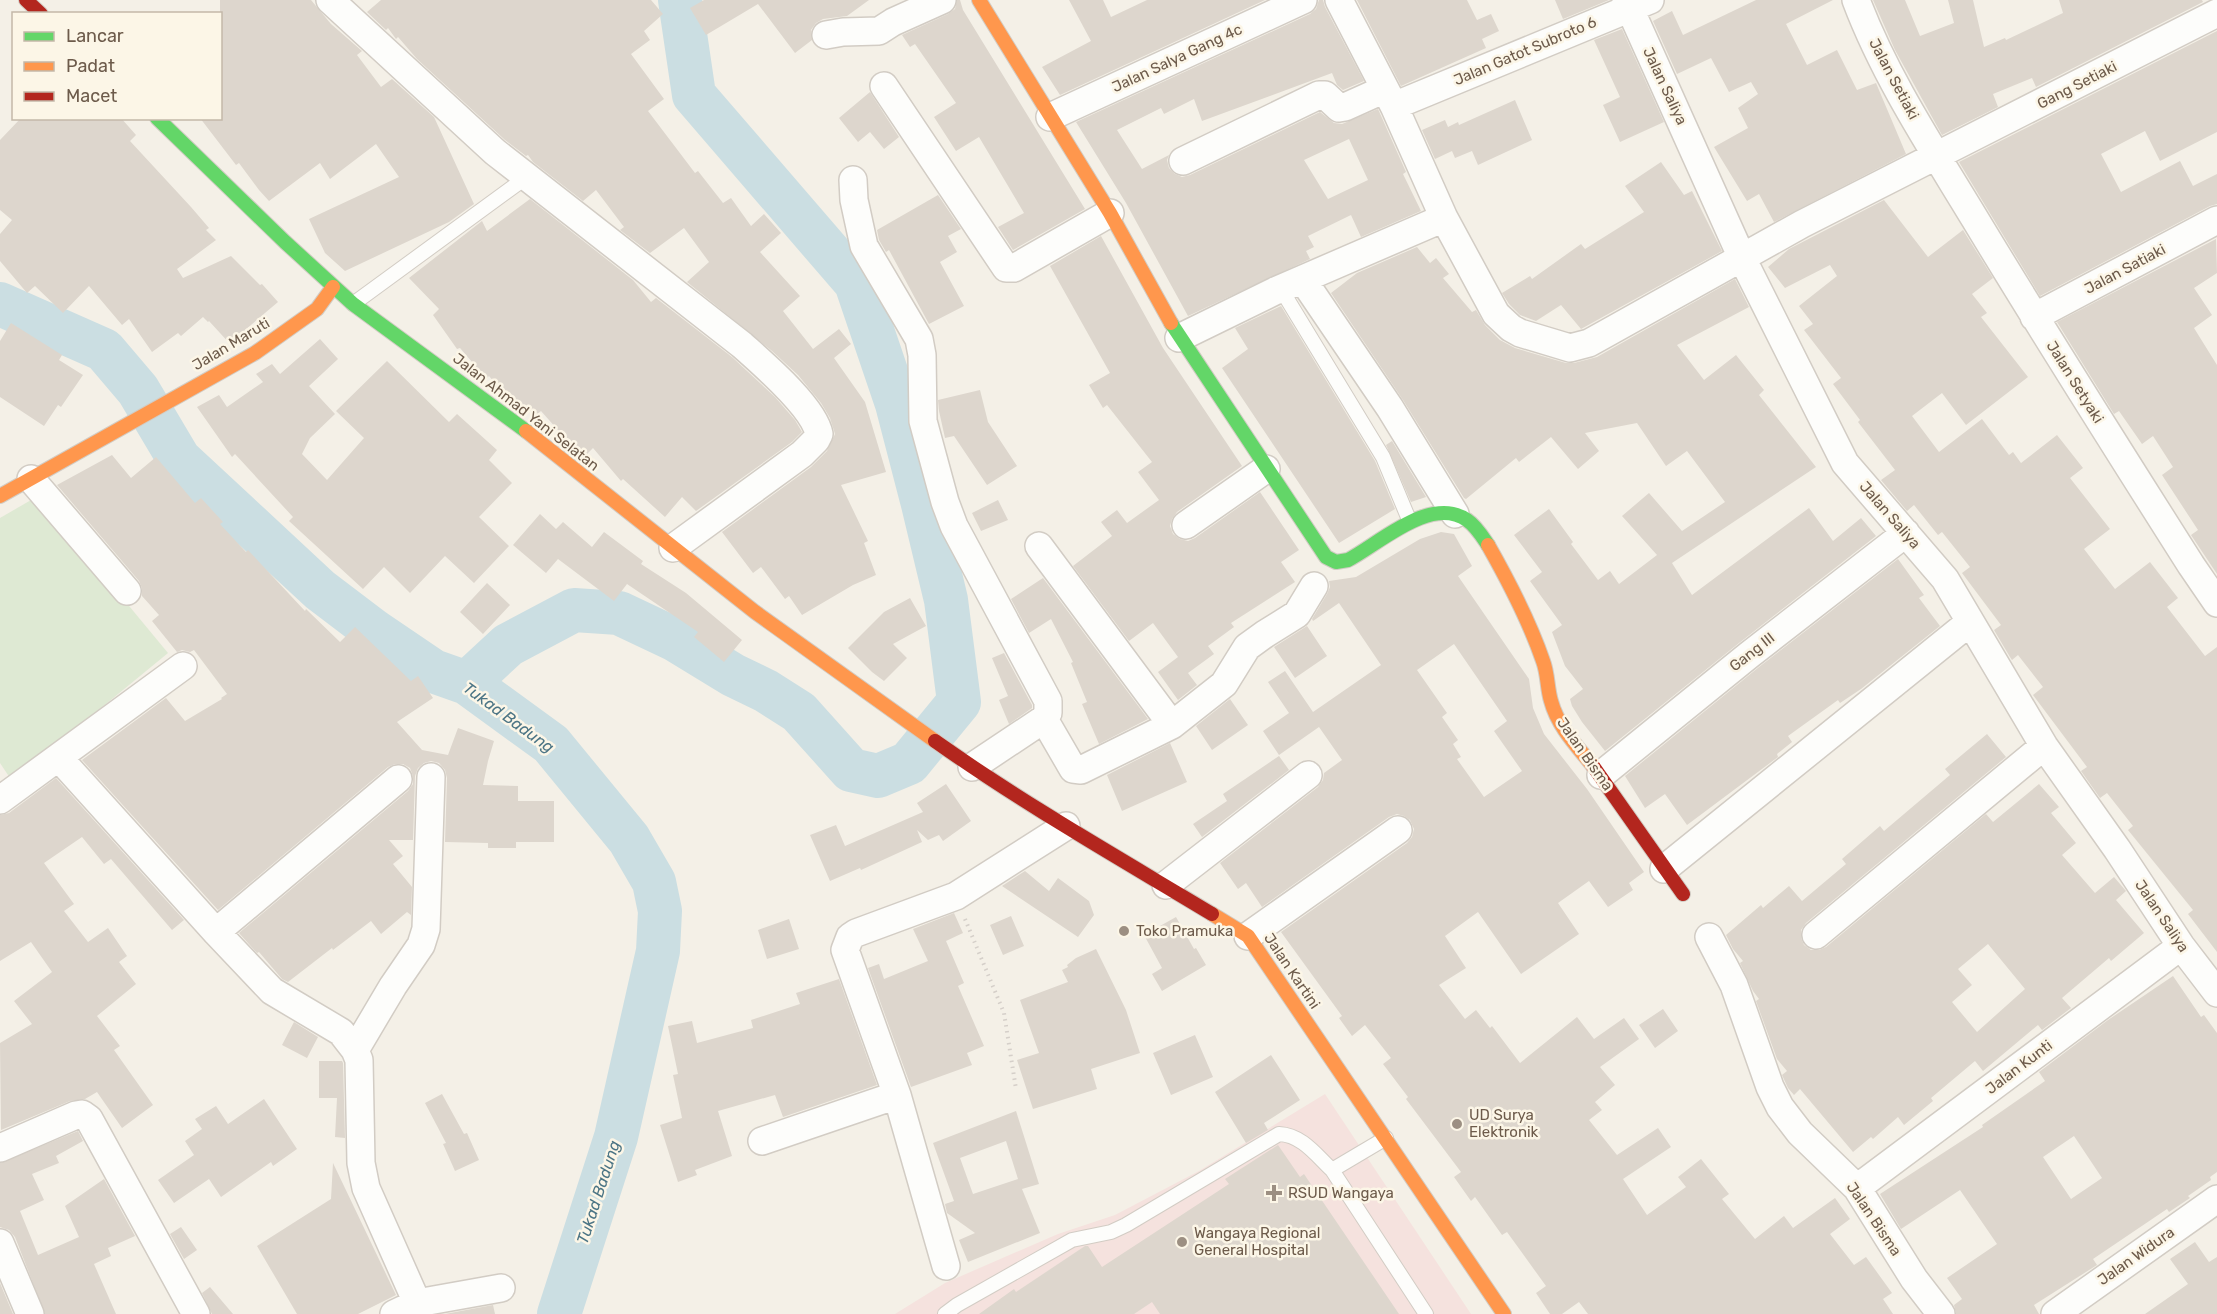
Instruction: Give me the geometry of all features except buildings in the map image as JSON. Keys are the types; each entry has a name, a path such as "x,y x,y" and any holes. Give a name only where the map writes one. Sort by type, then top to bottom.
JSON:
{"main road":[{"path":"26,0 39,12"},
{"path":"979,0 1110,213 1179,338 1326,557 1335,562 1348,560 1410,522 1434,514 1455,514"},
{"name":"Jalan Ahmad Yani Selatan","path":"159,120 353,304 526,431 810,653 893,710"},
{"name":"Jalan Maruti","path":"0,496 255,353 317,309 333,287"},
{"name":"Jalan Bisma","path":"1455,514 1469,520 1486,542 1507,579 1545,664 1551,703 1560,723 1601,775 1683,894"},
{"name":"Jalan Kartini","path":"893,710 966,762 1066,826 1248,936 1504,1314"}],"street":[{"path":"330,0 495,152 781,379 818,430 816,440 802,454 673,548"},
{"path":"826,35 879,31 893,22 942,0"},
{"name":"Jalan Salya Gang 4c","path":"1050,117 1303,0"},
{"path":"1179,338 1292,284 1444,218 1393,96 1339,0"},
{"name":"Jalan Setiaki","path":"1856,0 1899,92 1937,157"},
{"name":"Jalan Gatot Subroto 6","path":"1183,161 1319,95 1324,95 1339,108 1393,96 1635,3"},
{"name":"Jalan Saliya","path":"1635,3 1742,258 1845,463 1945,579 2044,746 2117,849 2181,946 2217,993"},
{"name":"Gang Setiaki","path":"1444,218 1496,314 1511,328 1520,333 1570,348 1589,343 1802,224 2217,14"},
{"path":"884,86 1006,268 1014,268 1110,213"},
{"name":"Jalan Setyaki","path":"1937,157 2034,317 2190,565 2217,603"},
{"path":"853,180 854,200 864,246 919,339 922,355 922,422 945,502 954,526 1048,701 1048,713 1044,719 966,762"},
{"name":"Jalan Satiaki","path":"2034,317 2217,220"},
{"path":"1292,284 1390,408 1455,514"},
{"path":"1186,525 1266,469"},
{"path":"31,479 127,591"},
{"name":"Gang III","path":"1601,775 1749,655 1906,533"},
{"path":"1039,546 1172,724"},
{"path":"1044,719 1073,769 1081,770 1172,724 1224,684 1247,647 1297,614 1314,586"},
{"path":"1664,869 1970,622"},
{"path":"0,800 183,666"},
{"path":"1816,935 2044,746"},
{"path":"59,758 272,991 334,1027 355,1050 359,1060 361,1163 366,1188 411,1310 501,1288"},
{"path":"1166,885 1308,775"},
{"path":"355,1050 393,986 421,945 426,929 431,777"},
{"path":"216,932 398,779"},
{"path":"946,1266 897,1095 845,950 846,946 850,937 856,933 956,896 1066,826"},
{"path":"1248,936 1398,830"},
{"name":"Jalan Bisma","path":"1709,937 1734,985 1770,1088 1780,1107 1800,1133 1857,1188 1914,1279 1941,1314"},
{"name":"Jalan Kunti","path":"1857,1188 2181,946"},
{"path":"762,1141 897,1095"},
{"path":"0,1148 76,1114 82,1114 89,1119 196,1314"},
{"name":"Jalan Widura","path":"2055,1314 2217,1199"},
{"path":"0,1243 30,1314"}],"lane":[{"path":"353,304 528,177"},
{"path":"1292,284 1383,457 1410,522"},
{"path":"945,1314 1072,1240 1111,1232 1126,1225 1279,1134 1291,1134 1299,1138 1332,1170 1426,1314"},
{"path":"1332,1170 1386,1138"}],"path":[{"path":"956,896 1004,1013 1016,1089"}],"shaded area":[{"name":"RSUD Wangaya","path":"1325,1094 1471,1314 895,1314 945,1283 1058,1234 1115,1215 1199,1171"}],"green space":[{"path":"38,496 168,653 12,781 0,763 0,518"}],"waterway":[{"path":"467,683 508,645 574,610 619,613 674,639 733,675 766,691 799,712 851,770 878,776 909,763 959,702 946,600 923,504 897,404 856,283 694,95 680,0"},
{"name":"Tukad Badung","path":"0,304 104,350 138,390 179,459 320,590 374,631 433,671 467,683 551,744 629,839 654,882 660,911 658,951 616,1137 559,1314"}],"traffic: fast":[{"path":"159,120 285,242 353,304 526,431"},
{"path":"1171,323 1326,557 1336,562 1348,560 1405,525 1421,517 1437,513 1453,514 1467,520 1488,545"}],"traffic: slow":[{"path":"979,0 1110,213 1171,323"},
{"path":"0,496 255,353 317,309 333,287"},
{"path":"526,431 755,612 935,741"},
{"path":"1488,545 1531,631 1545,666 1550,696 1558,719 1593,766"},
{"path":"1212,914 1248,936 1504,1314"}],"traffic: jam":[{"path":"26,0 39,12"},
{"path":"935,741 1037,809 1212,914"},
{"path":"1593,766 1683,894"}],"place":[{"name":"Toko Pramuka","path":"1124,931"},
{"name":"UD Surya Elektronik","path":"1457,1124"},
{"name":"RSUD Wangaya","path":"1274,1193"},
{"name":"Wangaya Regional General Hospital","path":"1182,1242"}]}
